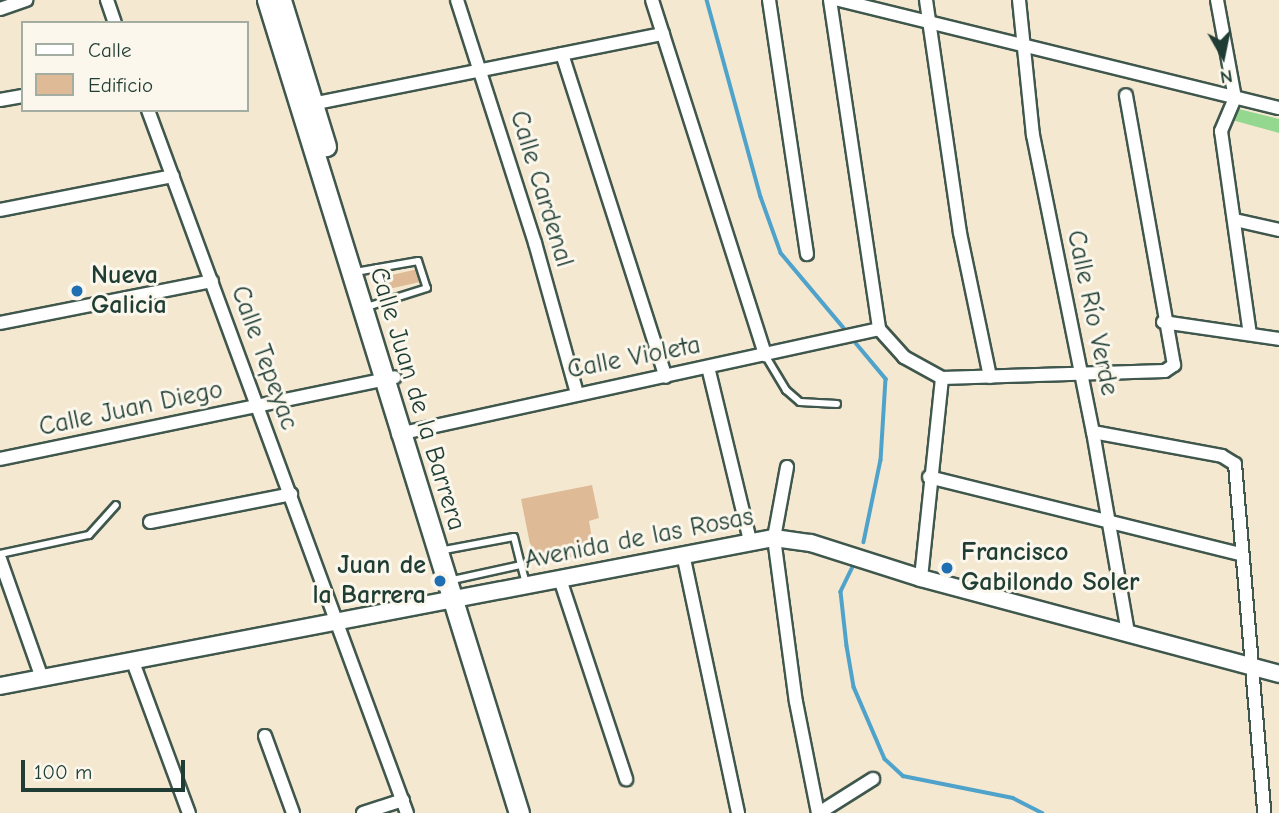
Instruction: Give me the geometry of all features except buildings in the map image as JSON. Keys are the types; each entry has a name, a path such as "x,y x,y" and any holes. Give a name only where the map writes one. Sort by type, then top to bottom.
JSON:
{"main road":[{"name":"Calle Juan de la Barrera","path":"267,0 369,269 371,298"},
{"name":"Calle Juan de la Barrera","path":"281,0 307,105 371,298 405,433 531,813"},
{"name":"Calle Juan de la Barrera","path":"459,599 519,813"}],"street":[{"path":"0,9 26,0"},
{"path":"107,0 115,21"},
{"name":"Calle Cardenal","path":"457,0 481,70 577,393"},
{"path":"652,0 765,355"},
{"path":"769,0 807,254"},
{"path":"830,0 879,329 897,351 942,378 1079,371 1165,371 1174,365 1163,321 1126,94"},
{"path":"839,0 1279,108"},
{"path":"926,0 926,23 960,233 990,377"},
{"name":"Calle Río Verde","path":"1019,0 1020,46 1128,633"},
{"path":"1217,0 1235,98 1221,131 1250,334"},
{"path":"307,105 663,34"},
{"path":"562,54 666,377"},
{"path":"0,100 21,96"},
{"name":"Calle Tepeyac","path":"149,112 405,807"},
{"path":"0,210 173,176"},
{"path":"1235,220 1279,230"},
{"path":"0,323 212,281"},
{"path":"1163,321 1279,338"},
{"name":"Calle Violeta","path":"405,433 577,393 666,377 879,329"},
{"path":"708,367 750,540"},
{"name":"Calle Juan Diego","path":"0,459 389,378"},
{"path":"921,578 929,477 942,378"},
{"path":"1093,432 1230,459 1238,472 1249,667 1264,813"},
{"path":"787,467 774,538 796,702 818,813 873,779"},
{"path":"929,477 1241,554"},
{"path":"150,522 291,494"},
{"name":"Avenida de las Rosas","path":"0,686 527,586 750,540 774,538 811,543 921,578 1279,674"},
{"path":"683,554 738,813"},
{"path":"0,559 42,678"},
{"path":"560,579 626,779"},
{"path":"133,662 189,813"},
{"path":"265,736 292,813"},
{"path":"363,813 405,807"}],"lane":[{"path":"369,269 418,261 427,288 371,298"},
{"path":"765,355 786,390 800,402 837,404"},
{"path":"0,554 89,535 116,505"},
{"path":"443,551 514,537 527,586"},
{"path":"452,580 521,565"}],"green space":[{"path":"1239,109 1279,119 1279,133 1232,120"}],"waterway":[{"path":"707,0 761,197 781,253 844,328"},
{"path":"856,343 886,379 881,460 864,542"},
{"path":"854,565 841,592 847,646 854,687 885,759 903,776 1013,798 1042,813"}],"place":[{"name":"Nueva Galicia","path":"77,291"},
{"name":"Francisco Gabilondo Soler","path":"947,568"},
{"name":"Juan de la Barrera","path":"440,581"}]}
